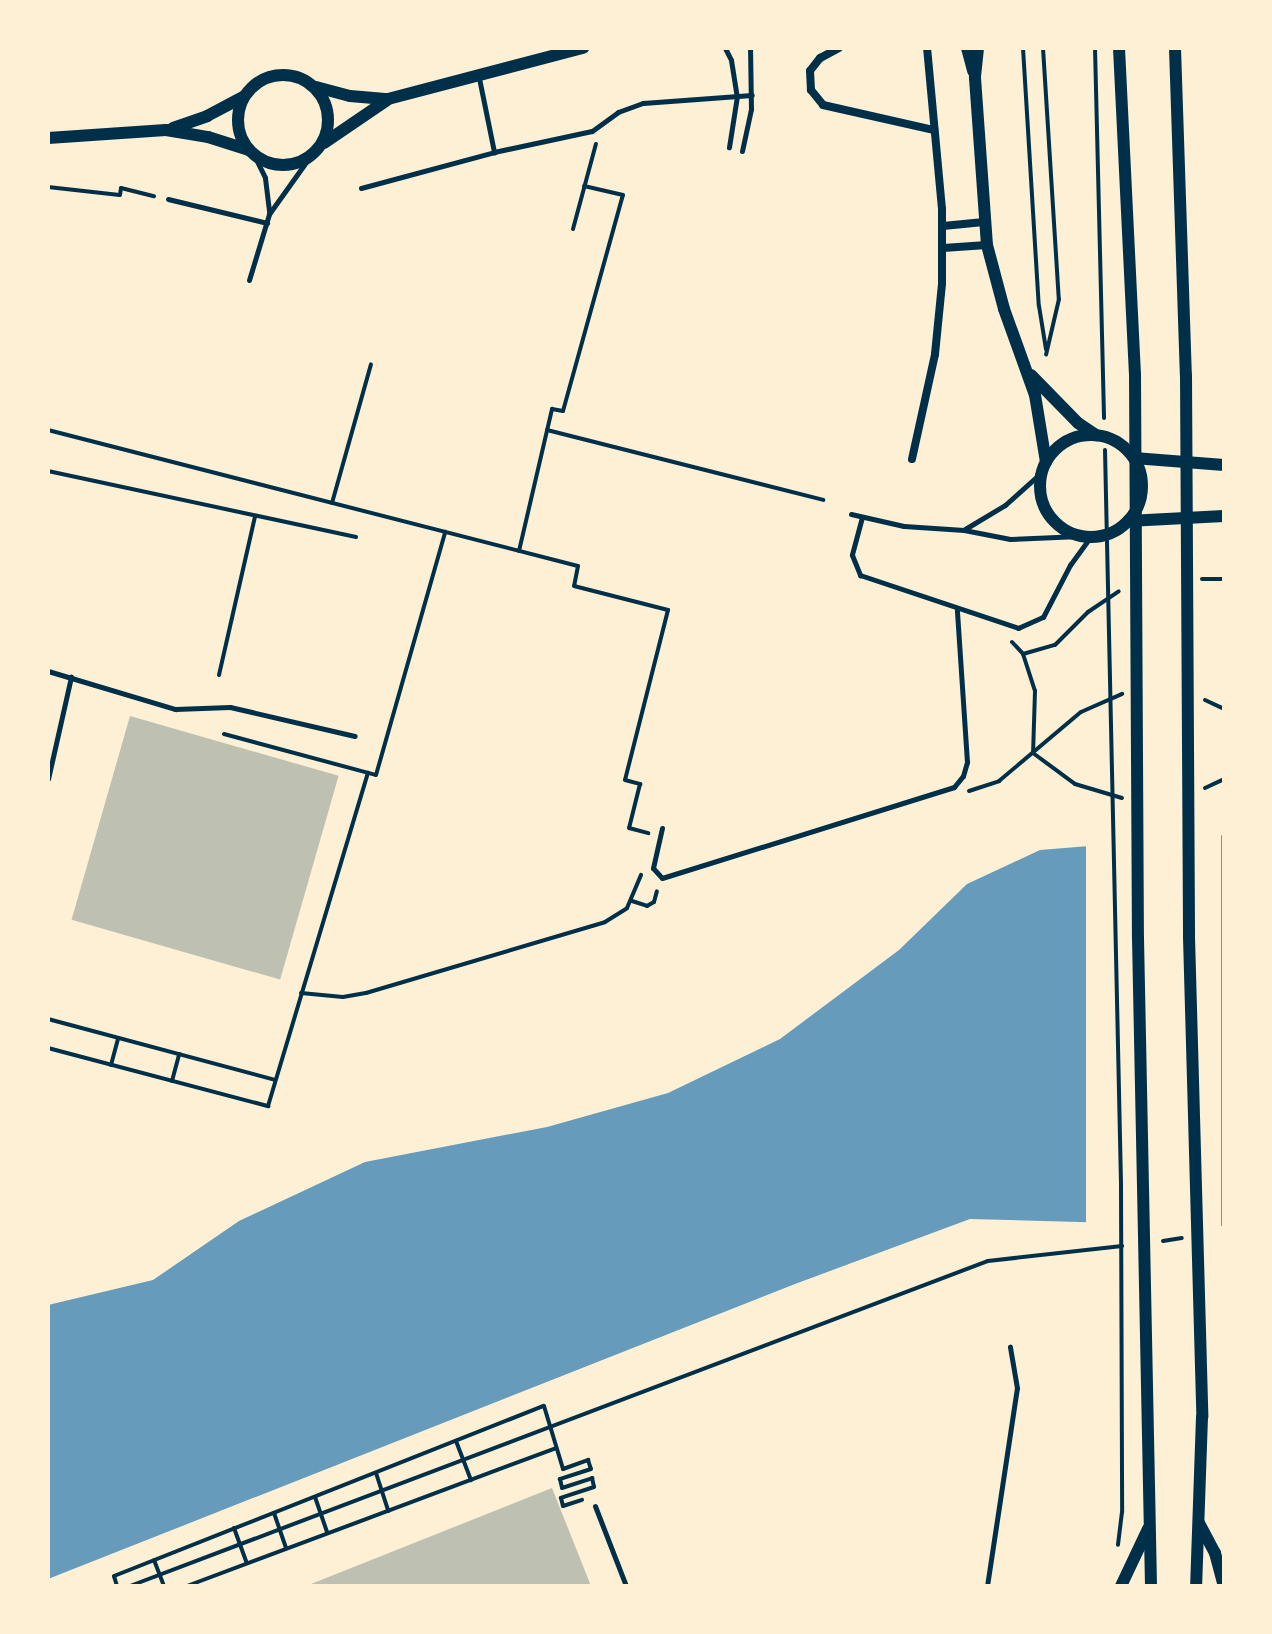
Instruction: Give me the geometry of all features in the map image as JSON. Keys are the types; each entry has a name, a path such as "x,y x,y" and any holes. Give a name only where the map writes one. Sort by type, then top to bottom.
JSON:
{"street":[{"path":"166,130 207,116 277,75 290,75 313,86 350,96 388,99 583,48"},
{"path":"839,48 820,58 810,71 811,90 823,105 934,130"},
{"path":"912,459 935,354 943,248 927,48"},
{"path":"967,48 975,78"},
{"path":"978,48 975,78 987,245 1004,309 1029,373 1044,467 1040,489 1052,519 1085,537 1111,533 1128,521 1140,502 1141,479 1134,458 1111,439 1100,436 1060,407 1029,373"},
{"path":"1119,48 1135,374 1138,938 1150,1410 1151,1586"},
{"path":"1175,48 1186,375 1189,937 1202,1417 1196,1586"},
{"path":"313,86 327,108 328,121 321,145"},
{"path":"245,95 240,106 239,129 252,152"},
{"path":"48,138 166,130 208,137 252,152 275,165 287,165 309,158 321,145 388,99"},
{"path":"943,226 984,222"},
{"path":"943,248 987,245"},
{"path":"1044,467 1067,441 1100,436"},
{"path":"1134,458 1224,465"},
{"path":"1128,521 1224,516"},
{"path":"1121,1586 1138,1556 1150,1522"},
{"path":"1199,1523 1215,1553 1224,1586"}],"lane":[{"path":"725,48 731,60 737,96 729,147"},
{"path":"742,151 750,124 750,48"},
{"path":"479,77 494,152"},
{"path":"361,188 601,126 618,112 643,103 752,95"},
{"path":"249,280 269,214 265,178 252,152"},
{"path":"269,214 309,158"},
{"path":"168,199 267,223"},
{"path":"964,530 1005,505 1044,467"},
{"path":"851,514 904,526 964,530 1010,539 1085,537 1049,609 1036,623 1018,628 860,575 852,555 862,517"},
{"path":"662,828 653,868 662,878 947,791 959,782 967,762 957,610"},
{"path":"48,671 175,709 230,707 355,736"},
{"path":"48,779 71,677"},
{"path":"987,1586 1017,1388 1010,1347"},
{"path":"595,1506 626,1586"}],"path":[{"path":"1023,48 1039,306 1046,355 1059,299 1043,48"},
{"path":"1095,48 1104,421"},
{"path":"573,229 601,126"},
{"path":"519,551 552,409 563,411 623,195 584,186"},
{"path":"48,187 120,195 121,188 168,199"},
{"path":"332,503 371,364"},
{"path":"48,430 578,566 574,586 668,610 625,780 640,784 629,828 651,834"},
{"path":"547,430 823,500"},
{"path":"1100,436 1121,1185 1122,1512 1116,1552"},
{"path":"48,471 356,537"},
{"path":"219,675 255,516"},
{"path":"224,734 376,775 445,532"},
{"path":"994,622 1023,654 1029,667 1037,712 1033,753"},
{"path":"947,791 972,791 999,781 1081,712 1126,693"},
{"path":"1199,698 1224,709"},
{"path":"48,1048 268,1106 368,773"},
{"path":"301,993 332,997 366,993 605,922 621,914 631,901 641,874"},
{"path":"631,901 651,905 662,878"},
{"path":"48,1019 275,1080"},
{"path":"111,1065 118,1038"},
{"path":"172,1081 179,1054"},
{"path":"1151,1242 1194,1237"},
{"path":"130,1586 988,1261 1137,1244"},
{"path":"117,1586 114,1576 544,1406 563,1469 588,1460 591,1469 560,1479 562,1488 592,1478 594,1487 561,1498 563,1506 591,1498 595,1506"},
{"path":"456,1441 471,1480"},
{"path":"187,1586 556,1448"},
{"path":"376,1473 388,1511"},
{"path":"315,1497 328,1533"},
{"path":"274,1513 286,1549"},
{"path":"234,1528 247,1563"},
{"path":"154,1560 164,1586"}],"water":[{"path":"1224,835 1224,1226 970,1219 795,1284 48,1579 48,1305 153,1280 239,1221 365,1162 547,1127 668,1093 780,1039 899,950 967,884 1040,850"}],"pier":[{"path":"1086,832 1221,832 1221,1230 1086,1230"}],"building":[{"path":"130,716 339,776 280,980 72,920"},
{"path":"552,1488 591,1586 306,1586"}]}
